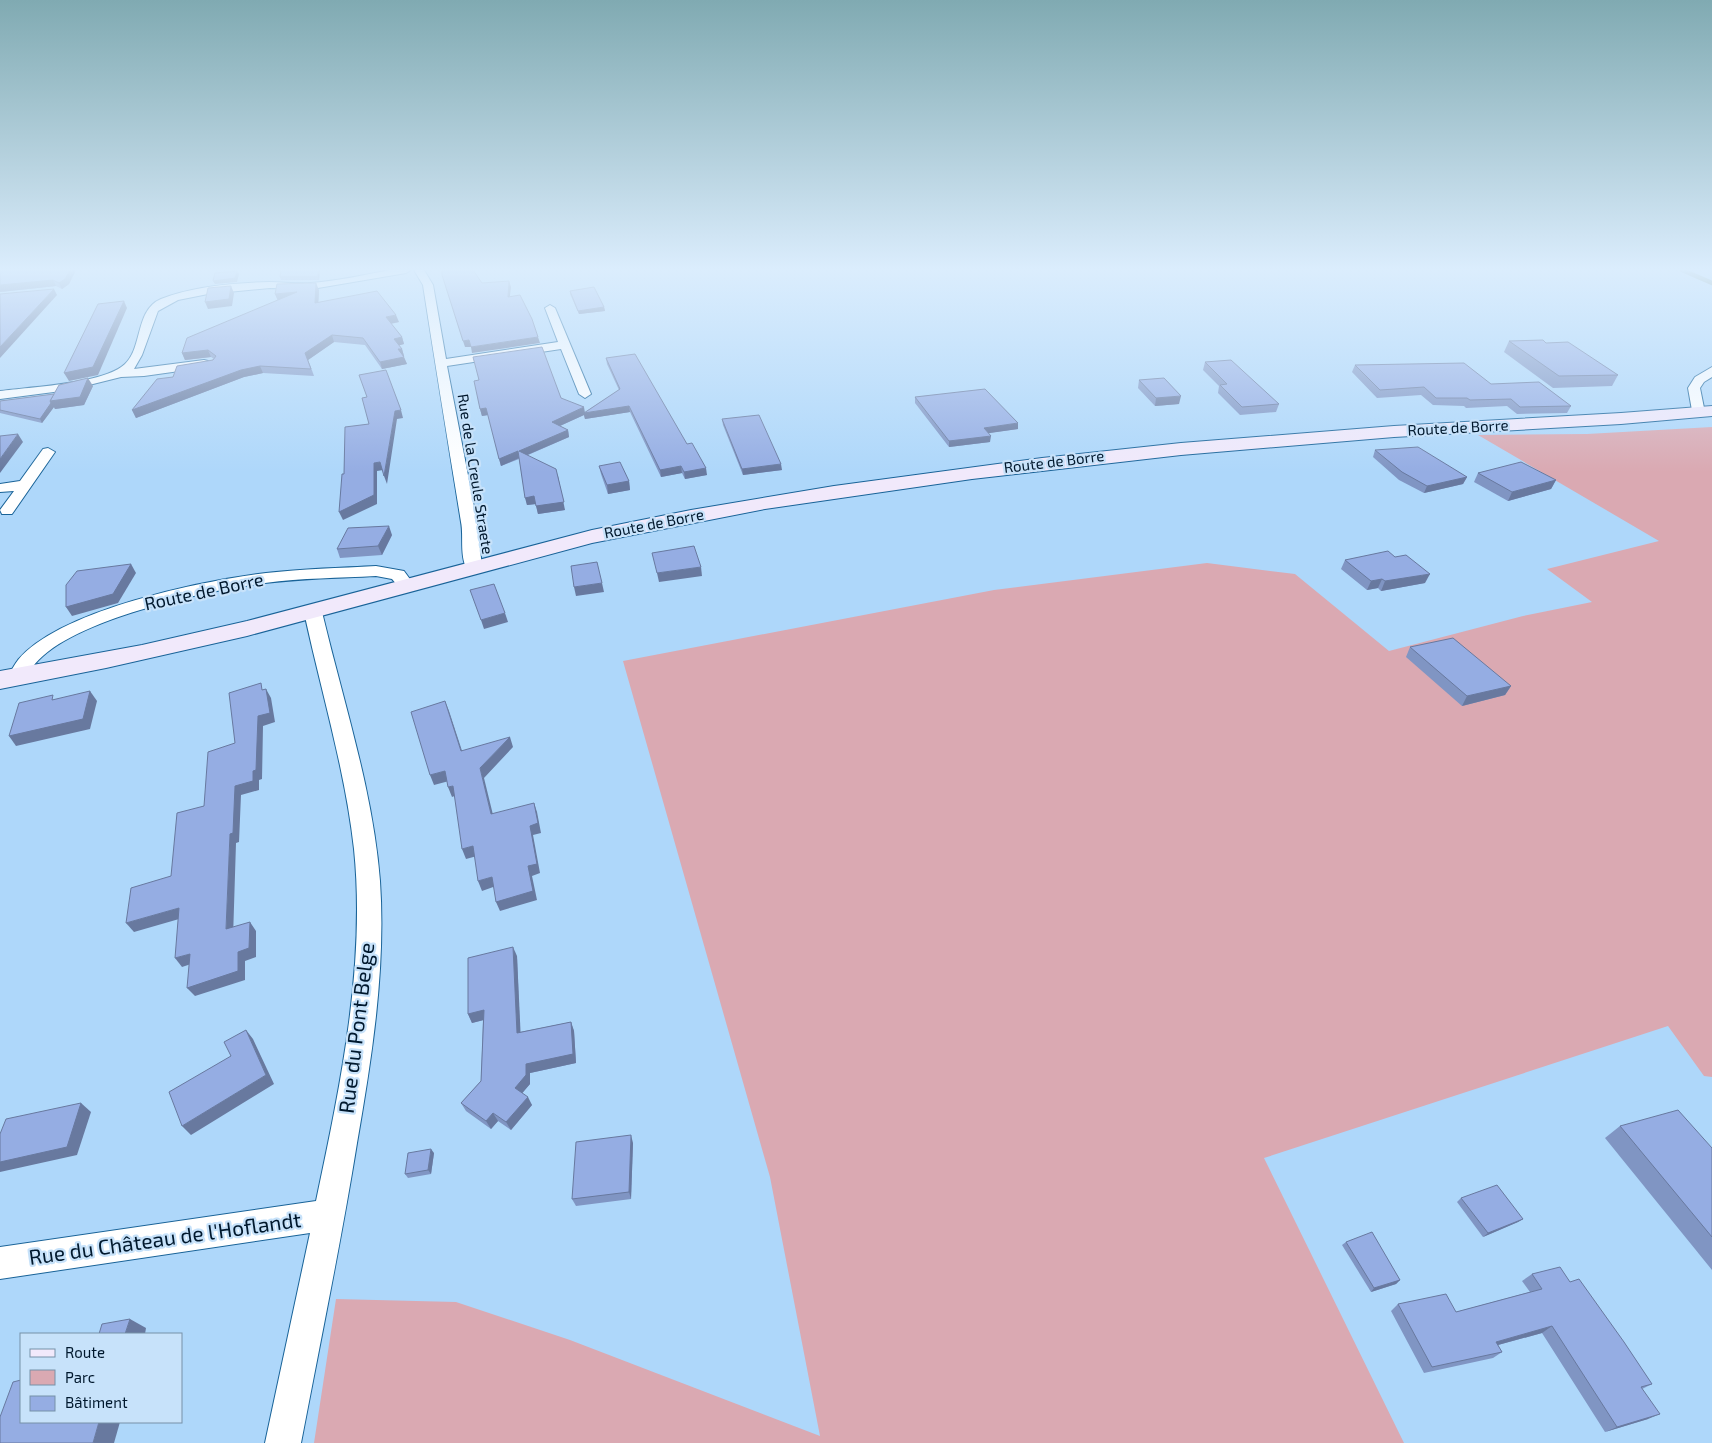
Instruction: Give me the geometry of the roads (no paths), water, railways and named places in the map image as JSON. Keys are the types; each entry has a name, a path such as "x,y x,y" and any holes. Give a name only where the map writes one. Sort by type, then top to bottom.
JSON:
{"main road":[{"name":"Route de Borre","path":"9,678 182,644 313,612 474,566 584,538 688,516 908,481 1012,467 1224,444 1442,428 1612,420 1705,412"}],"street":[{"path":"120,373 132,363 142,337"},
{"name":"Rue de la Creule Straete","path":"437,337 455,458 471,531 474,566"},
{"path":"562,337 585,394"},
{"path":"441,362 565,345"},
{"path":"0,395 94,381 120,373 144,372 211,363"},
{"path":"1705,412 1694,388 1699,380 1712,372"},
{"path":"8,511 48,452"},
{"path":"0,488 25,485"},
{"name":"Route de Borre","path":"9,678 36,652 76,628 113,613 196,590 233,582 282,576 376,571 398,575 407,586"},
{"name":"Rue du Pont Belge","path":"283,1443 329,1215 360,1036 368,965 368,907 365,855 357,805 313,612"},
{"name":"Rue du Château de l'Hoflandt","path":"0,1263 329,1215"}]}
